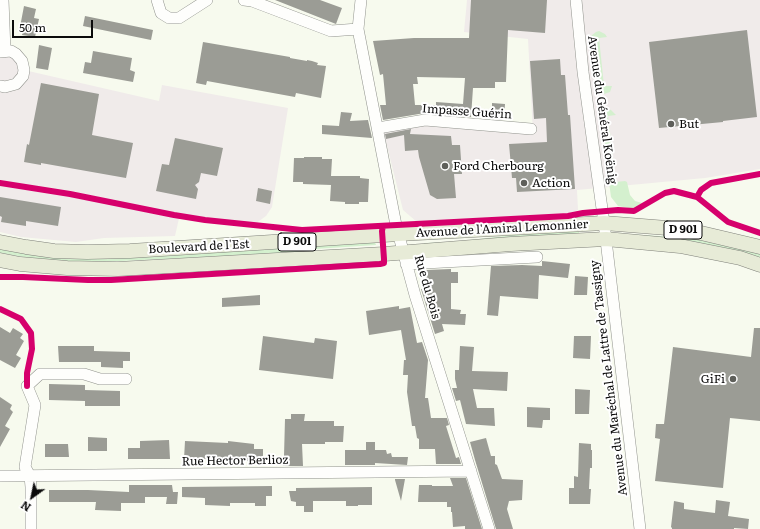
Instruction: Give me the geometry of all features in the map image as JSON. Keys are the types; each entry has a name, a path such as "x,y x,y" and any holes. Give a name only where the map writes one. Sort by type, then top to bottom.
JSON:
{"main road":[{"name":"Avenue de l'Amiral Lemonnier","path":"500,245 506,241 514,239 585,236 591,234 604,223"},
{"name":"Avenue de l'Amiral Lemonnier","path":"399,234 604,223 682,230 724,237 760,247"},
{"name":"Avenue de l'Amiral Lemonnier","path":"606,239 612,232 615,231 673,233 682,230"},
{"name":"Boulevard de l'Est","path":"0,242 26,248 87,252 279,243 399,234"},
{"name":"Avenue de l'Amiral Lemonnier","path":"405,259 500,245 606,239 680,246 740,258 760,265"},
{"name":"D 901","path":"0,260 20,264 59,267 118,269 405,259"}],"street":[{"path":"0,86 5,87 16,84 23,76 24,70 20,57 11,52 3,51 4,0"},
{"path":"157,0 161,13 169,18 179,18 207,0"},
{"path":"244,0 252,1 331,31 358,29"},
{"name":"Rue du Bois","path":"361,0 358,29 396,225 405,259 489,529"},
{"name":"Avenue du Général Koënig","path":"576,0 583,72 604,223"},
{"name":"Impasse Guérin","path":"378,128 425,120 531,129"},
{"name":"Avenue du Maréchal de Lattre de Tassigny","path":"604,223 640,529"},
{"path":"405,259 537,257"},
{"path":"31,529 32,487 30,476 25,467 35,405 27,386 40,374 84,374 100,379 126,379"},
{"name":"Rue Hector Berlioz","path":"0,476 471,471"}],"shaded area":[{"path":"0,0 5,51 24,70 159,101 162,85 288,108 272,207 266,216 255,224 180,214 175,236 104,238 76,242 21,237 0,232"},
{"path":"467,0 760,0 760,169 705,178 577,190 578,210 567,214 417,222 403,210 383,130 425,124 507,133 533,133 528,39 464,32"}],"green space":[{"path":"599,31 607,37 599,38 604,86 612,86 610,92 604,94 597,88 591,36"},
{"path":"608,109 616,115 608,116 616,182 627,182 630,195 635,201 642,203 634,209 618,206 611,197 600,115"},
{"path":"579,231 579,234 520,237 424,247 424,243 453,242 513,235"},
{"path":"626,234 675,237 687,236 760,253 760,258 689,241"},
{"path":"375,242 376,245 315,249 294,253 119,261 73,262 36,259 0,253 0,249 172,255"}],"building":[{"path":"275,0 320,0 342,8 336,24"},
{"path":"471,0 547,0 545,33 508,30 506,82 495,82 495,88 473,88 471,117 425,113 383,120 380,105 386,105 383,74 380,75 373,41 414,38 469,38","holes":["417,77 465,78 463,104 436,102 436,105 415,105 413,84 418,84"]},
{"path":"24,6 36,9 34,18 39,19 35,37 22,35 24,28 20,27"},
{"path":"85,16 153,30 151,40 83,26"},
{"path":"747,30 757,117 659,128 649,42"},
{"path":"203,42 307,60 318,63 317,65 326,66 321,98 296,93 295,97 207,81 206,85 196,83"},
{"path":"39,45 52,48 48,70 36,68"},
{"path":"93,51 132,58 130,70 135,72 133,82 83,73 85,62 91,63"},
{"path":"560,59 561,75 565,75 568,115 570,115 575,189 517,192 516,178 512,178 509,144 547,142 546,118 534,119 530,61"},
{"path":"41,83 99,94 92,135 133,143 126,178 41,163 41,165 24,162 27,144 29,145"},
{"path":"492,103 505,104 504,120 495,119 496,115 492,114"},
{"path":"341,112 352,113 350,121 368,120 372,138 322,134 322,125 339,126"},
{"name":"Ford Cherbourg","path":"411,129 410,134 451,136 452,145 460,145 462,174 454,174 456,198 437,199 430,195 418,150 405,151 404,135 386,139 385,134"},
{"path":"175,138 223,148 217,176 201,173 199,182 195,185 198,189 196,199 156,191 162,164 169,165"},
{"path":"322,157 322,159 332,159 331,176 360,176 360,178 369,179 368,202 359,202 359,204 345,204 345,202 330,201 331,185 303,184 303,182 293,182 294,158"},
{"path":"258,188 272,191 270,204 256,201"},
{"path":"0,197 61,207 58,226 26,221 26,226 1,222"},
{"path":"542,261 570,264 568,278 539,275 538,299 500,296 498,316 487,315 491,266 542,266"},
{"path":"451,269 451,272 458,272 458,283 451,283 451,309 461,310 460,314 466,314 465,325 442,324 444,331 435,334 421,289 426,289 426,270"},
{"path":"575,276 588,277 587,295 574,295"},
{"path":"260,295 260,305 222,307 222,298"},
{"path":"399,306 399,309 410,307 417,343 422,342 428,360 425,398 428,398 431,418 447,418 449,425 446,426 456,458 459,457 461,464 436,464 435,449 419,449 419,439 417,438 415,426 412,426 407,392 408,375 403,375 404,360 406,360 401,330 369,335 366,311"},
{"path":"0,327 10,333 13,328 23,334 20,338 24,341 16,355 21,358 15,368 0,360"},
{"path":"754,328 760,328 760,421 730,418 723,488 655,481 660,439 655,438 656,424 664,424 673,347 751,357"},
{"path":"263,336 314,343 315,338 337,341 333,379 259,370"},
{"path":"574,336 591,336 590,359 573,358"},
{"path":"58,346 94,346 94,351 130,352 130,361 123,361 123,368 101,367 101,362 59,362"},
{"path":"460,346 474,347 472,371 508,372 507,391 473,389 477,408 494,408 495,426 466,424 460,400 456,401 452,388 457,388 455,370 459,370"},
{"path":"49,384 85,385 85,390 120,391 120,406 85,406 85,401 49,400"},
{"path":"575,389 590,390 589,414 575,414"},
{"path":"0,397 12,405 10,409 13,412 5,426 10,429 0,447"},
{"path":"527,407 550,408 550,420 543,420 542,428 527,427"},
{"path":"291,414 305,414 304,421 334,421 334,426 344,426 343,442 302,444 303,466 283,466 281,456 284,456 285,419 291,419"},
{"path":"88,437 107,438 107,451 88,451"},
{"path":"486,438 491,456 495,456 495,464 497,465 502,479 523,480 522,500 509,501 507,509 513,529 496,529 475,460 470,442"},
{"path":"169,440 170,459 128,459 128,448 140,448 140,441"},
{"path":"185,441 228,443 228,441 254,444 254,449 263,449 263,458 254,459 254,461 184,459"},
{"path":"366,442 375,442 375,450 386,450 387,454 391,453 392,457 408,457 407,465 375,463 375,465 345,465 345,450 366,450"},
{"path":"579,443 591,444 592,468 590,468 590,504 569,504 569,488 574,488 574,476 578,477"},
{"path":"45,444 68,444 69,457 45,457"},
{"path":"450,478 466,478 482,529 465,529 465,526 453,527 451,507 447,507 447,502 418,502 419,485 453,486"},
{"path":"405,479 401,501 395,480"},
{"path":"129,485 172,485 173,492 178,492 177,504 166,504 167,497 145,497 145,503 121,503 121,511 95,510 96,502 49,502 49,490 129,492"},
{"path":"272,486 272,496 266,496 266,506 255,506 255,503 230,503 230,506 205,505 205,498 182,497 182,487"},
{"path":"372,487 372,505 346,506 346,501 313,501 313,512 304,512 304,506 296,506 296,502 291,501 289,491 296,491 296,488"},
{"path":"716,500 730,502 728,516 749,519 748,529 672,529 674,501 684,503 684,509 715,513"}],"cycle path":[{"path":"697,197 701,190 711,183 760,174"},
{"path":"0,183 70,194 205,220 302,230 568,216 618,210 634,211 665,193 674,191 697,197 728,222 760,233"},
{"path":"0,277 111,280 380,264 384,263 383,226"},
{"path":"0,309 21,319 31,333 32,349 27,373 27,386"}],"place":[{"name":"But","path":"671,124"},
{"name":"Ford Cherbourg","path":"445,166"},
{"name":"Action","path":"524,183"},
{"name":"GiFi","path":"733,379"}]}
